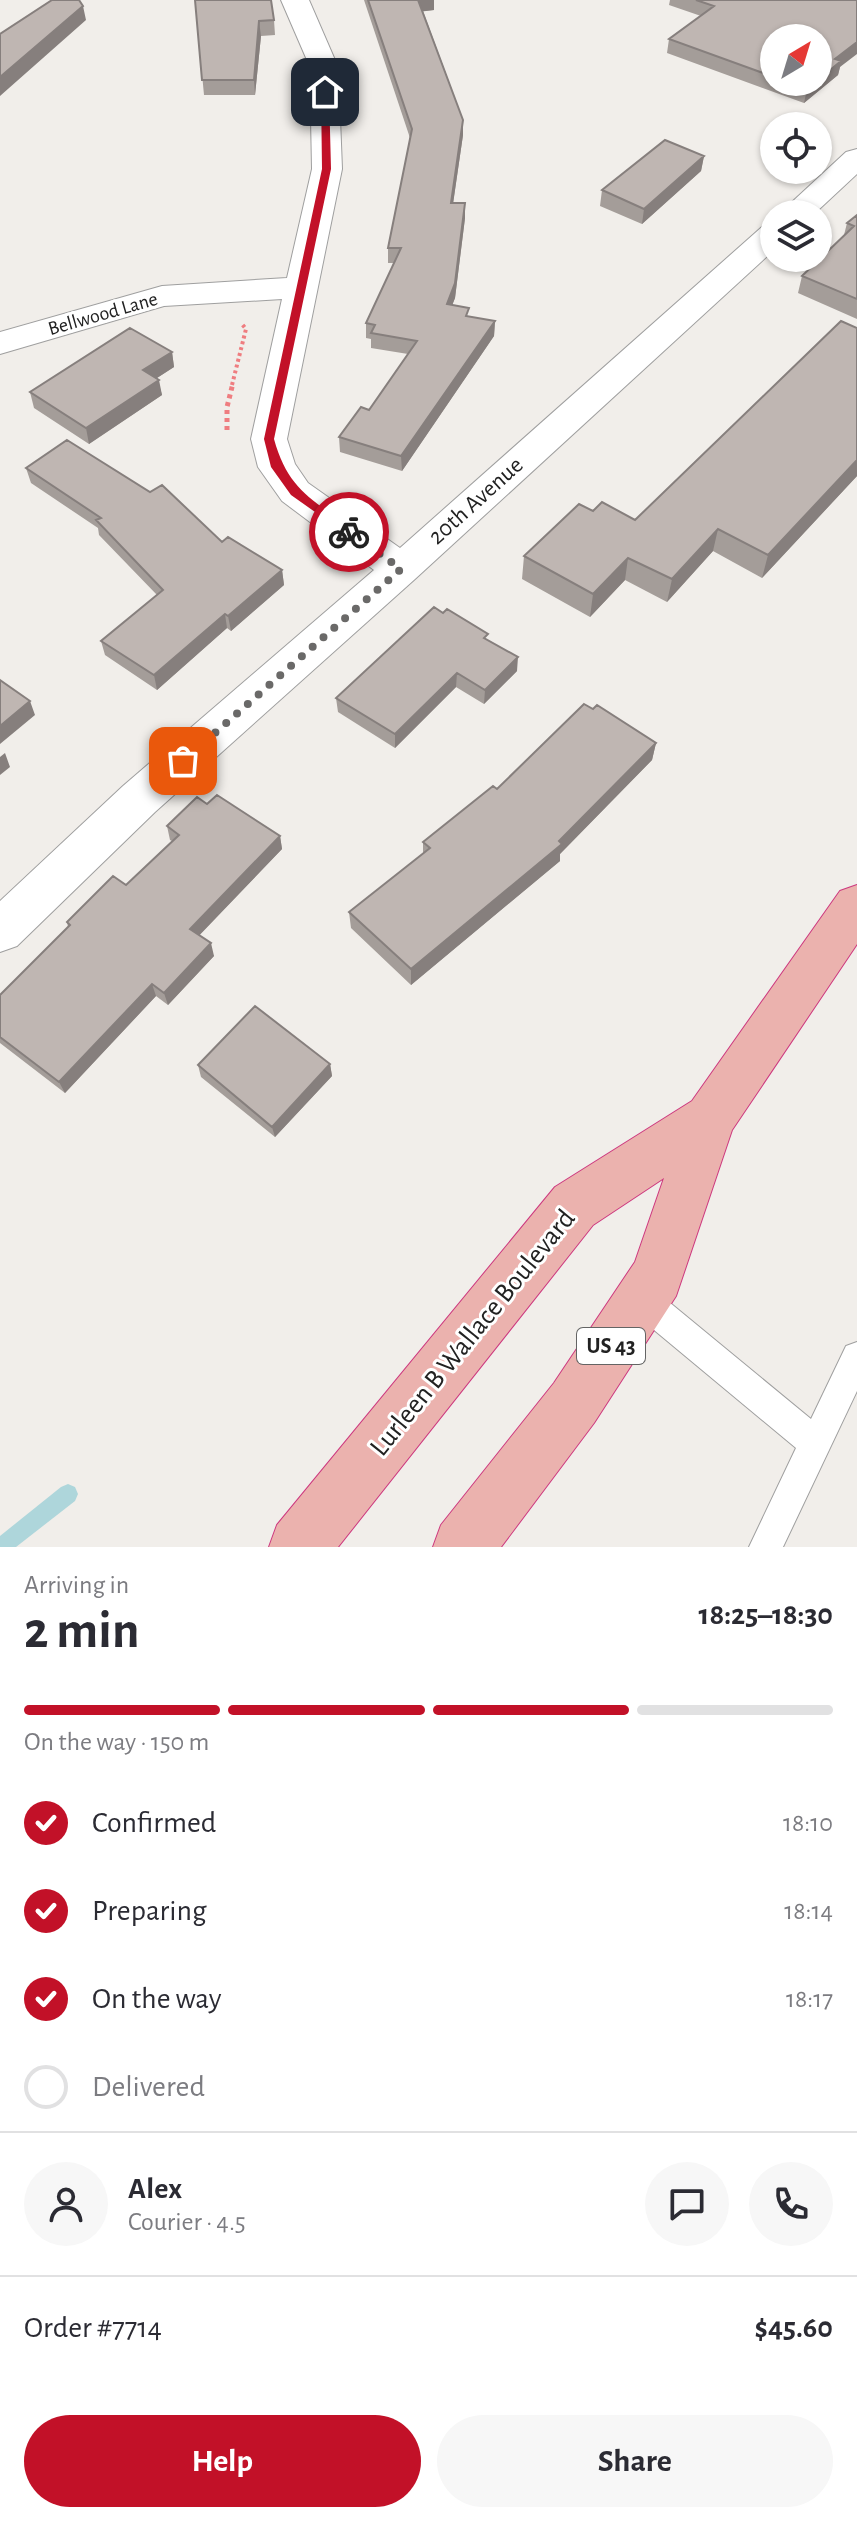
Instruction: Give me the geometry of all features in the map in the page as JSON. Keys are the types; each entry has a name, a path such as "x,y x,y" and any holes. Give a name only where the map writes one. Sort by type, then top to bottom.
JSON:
{"highway":[{"name":"Lurleen B Wallace Boulevard","path":"463,1547 574,1403 657,1277 710,1118 857,905"},
{"name":"Lurleen B Wallace Boulevard","path":"299,1547 574,1206 710,1118"}],"street":[{"path":"295,0 324,67 327,169 269,439 277,467 295,492 401,569"},
{"path":"810,200 857,158"},
{"name":"20th Avenue","path":"0,931 139,799 401,569 760,246"},
{"name":"Bellwood Lane","path":"0,343 162,296 303,287"}],"lane":[{"path":"641,1299 815,1443"},
{"path":"766,1547 857,1357"}],"path":[{"path":"227,432 227,407 246,329 238,320"}],"building":[{"path":"52,0 79,0 83,6 0,77 0,34"},
{"path":"195,0 271,0 274,20 259,21 254,80 202,80"},
{"path":"368,0 418,0 463,120 451,203 465,203 455,283 447,304 469,308 466,316 495,321 401,456 339,437 361,407 369,410 417,341 371,333 375,325 366,323 401,248 388,248 412,129"},
{"path":"696,0 857,0 857,42 835,59 841,61 832,68 832,24 760,24 760,72 669,39 714,6"},
{"path":"665,140 704,156 644,209 602,190"},
{"path":"857,215 857,299 802,276 806,272 832,272 832,247 854,226 847,223"},
{"path":"841,321 857,328 857,460 768,555 718,529 672,579 628,558 593,594 524,556 579,504 593,511 602,502 635,520"},
{"path":"130,328 172,352 143,370 159,380 86,428 30,392"},
{"path":"67,440 150,492 162,485 222,542 228,537 282,570 154,675 101,641 163,590 96,520 101,518 26,468"},
{"path":"434,607 443,613 447,609 488,634 484,638 518,657 485,690 457,673 395,734 336,698"},
{"path":"0,680 30,701 0,726"},
{"path":"584,704 593,709 597,705 656,743 559,841 562,844 411,969 349,912 430,848 423,842 493,786 497,789"},
{"path":"217,795 280,836 190,929 211,943 164,993 152,984 59,1082 0,1037 0,995 70,925 67,922 113,876 126,885 179,835 167,826 197,797 207,804"},
{"path":"255,1006 330,1064 272,1127 198,1065"}],"waterway":[{"path":"1,1547 68,1494"}],"way so far":[{"path":"183,761 401,569 349,532"}],"route":[{"path":"325,92 327,169 269,439 277,467 295,492 349,532"}]}
